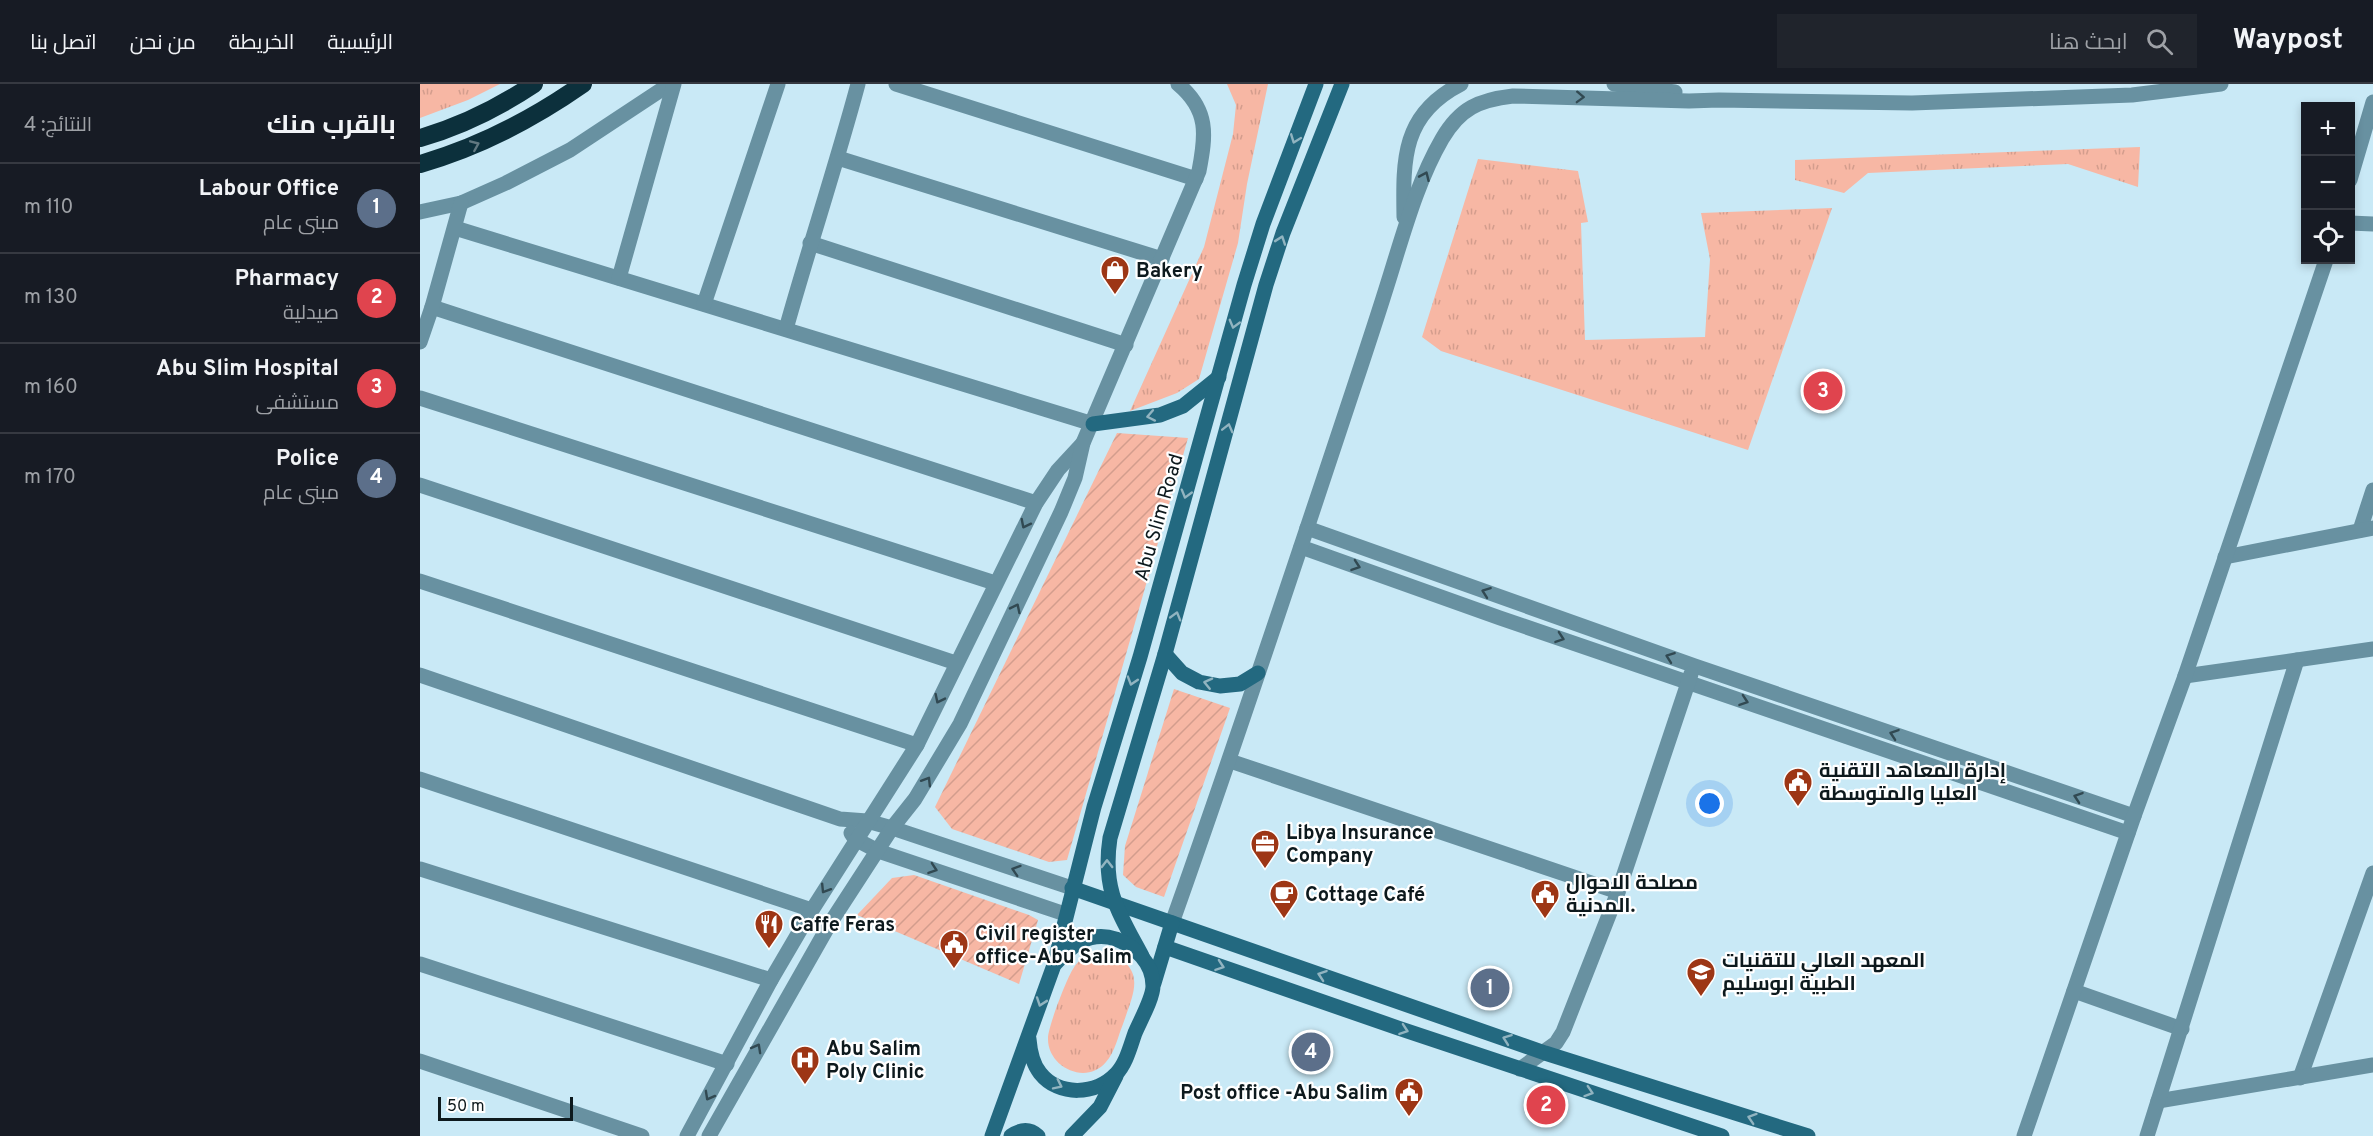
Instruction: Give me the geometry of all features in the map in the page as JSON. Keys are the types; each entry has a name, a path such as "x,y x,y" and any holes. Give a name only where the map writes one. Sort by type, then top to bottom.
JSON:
{"highway":[{"path":"420,138 455,128 503,105 534,84"},
{"path":"420,164 449,156 502,132 539,113 583,84"}],"main road":[{"name":"Abu Slim Road","path":"1053,965 1072,888 1244,285 1263,224 1316,84"},
{"path":"1153,988 1149,969 1114,903 1108,882 1107,858 1110,838 1165,654 1266,285 1283,233 1342,84"},
{"path":"1093,424 1160,415 1183,406 1219,377"},
{"path":"1165,654 1182,672 1199,681 1220,686 1240,684 1258,673"},
{"path":"1072,888 1774,1131 1808,1136"},
{"path":"1072,1136 1100,1107 1126,1058 1153,988 1172,923"},
{"path":"992,1136 1029,1039 1053,965 1072,946 1090,938 1109,937 1129,944 1142,956"},
{"path":"1165,946 1520,1069 1722,1136"},
{"path":"1029,1039 1031,1058 1040,1073 1050,1083 1066,1090 1087,1091 1104,1084 1118,1073"},
{"path":"1011,1136 1021,1130 1029,1130 1038,1136"}],"street":[{"path":"420,212 461,204 506,183 570,150 672,84"},
{"path":"619,278 672,84"},
{"path":"704,304 778,84"},
{"path":"786,329 858,84"},
{"path":"896,84 1196,179"},
{"path":"687,1136 771,980 812,910 855,839 917,745 1036,503 1058,470 1083,443 1093,424 1196,179 1203,149 1204,125 1198,106 1178,84"},
{"path":"1404,231 1404,188 1408,143 1418,123 1436,99 1461,84"},
{"path":"1614,84 1719,100"},
{"path":"1172,923 1230,761 1416,196 1442,139 1456,119 1472,106 1487,99 1538,95 1689,101 1912,104 2132,95 2221,84"},
{"path":"2355,163 2373,102"},
{"path":"838,158 1162,259"},
{"path":"420,342 461,204"},
{"path":"2355,224 2373,224"},
{"path":"454,228 1093,424"},
{"path":"810,243 1126,345"},
{"path":"2024,1136 2128,833 2185,676 2325,264"},
{"path":"432,307 1036,503"},
{"path":"420,398 995,583"},
{"path":"709,1136 794,983 847,896 892,828 915,799 960,724 1061,512 1078,470 1083,443"},
{"path":"420,484 956,663"},
{"path":"2225,557 2367,529 2373,490"},
{"path":"1307,528 1695,666 2134,816"},
{"path":"1301,547 2128,833"},
{"path":"420,580 917,745"},
{"path":"2185,676 2373,649"},
{"path":"2147,1136 2297,660"},
{"path":"1520,1069 1545,1053 1556,1043 1563,1032 1618,892 1687,681 1695,666"},
{"path":"420,675 840,819 867,821 892,828 1072,888"},
{"path":"1791,717 1797,701"},
{"path":"1230,761 1618,892"},
{"path":"2005,791 2011,774"},
{"path":"420,779 812,910"},
{"path":"840,819 855,839 878,851 1065,914"},
{"path":"420,869 771,980"},
{"path":"2300,1078 2373,875"},
{"path":"420,964 727,1064"},
{"path":"2073,991 2182,1029"},
{"path":"420,1061 642,1136"},
{"path":"2158,1101 2373,1065"}],"green space":[{"path":"420,84 500,84 468,100 420,118"},
{"path":"1227,84 1268,84 1247,184 1238,243 1199,379 1177,393 1130,411 1204,247 1233,134 1236,105"},
{"path":"2140,147 2138,187 2068,164 1868,173 1844,193 1795,180 1795,160"},
{"path":"1478,159 1578,171 1588,222 1581,223 1585,340 1705,337 1710,259 1701,213 1832,208 1748,450 1441,351 1422,337"},
{"path":"1117,433 1188,438 1067,860 1049,862 952,829 935,807"},
{"path":"1174,689 1230,708 1164,897 1136,887 1123,875 1125,846"},
{"path":"914,875 1038,920 1019,984 857,915 892,878"},
{"path":"1108,952 1128,966 1133,974 1131,1002 1109,1058 1098,1069 1079,1073 1061,1065 1054,1057 1049,1048 1049,1032 1062,992 1075,966 1088,955"}],"place":[{"name":"Bakery","path":"1115,296"},
{"name":"Abu Slim Hospital","path":"1823,391"},
{"name":"إدارة المعاهد التقنية العليا والمتوسطة","path":"1798,808"},
{"name":"Libya Insurance Company","path":"1265,870"},
{"name":"Cottage Café","path":"1284,920"},
{"name":"مصلحة الاحوال المدنية.","path":"1545,920"},
{"name":"Caffe Feras","path":"769,950"},
{"name":"Civil register office-Abu Salim","path":"954,970"},
{"name":"Labour Office","path":"1490,988"},
{"name":"المعهد العالي للتقنيات الطبية ابوسليم","path":"1701,998"},
{"name":"Police","path":"1311,1052"},
{"name":"Abu Salim Poly Clinic","path":"805,1086"},
{"name":"Pharmacy","path":"1546,1105"},
{"name":"Post office -Abu Salim","path":"1409,1118"}]}
